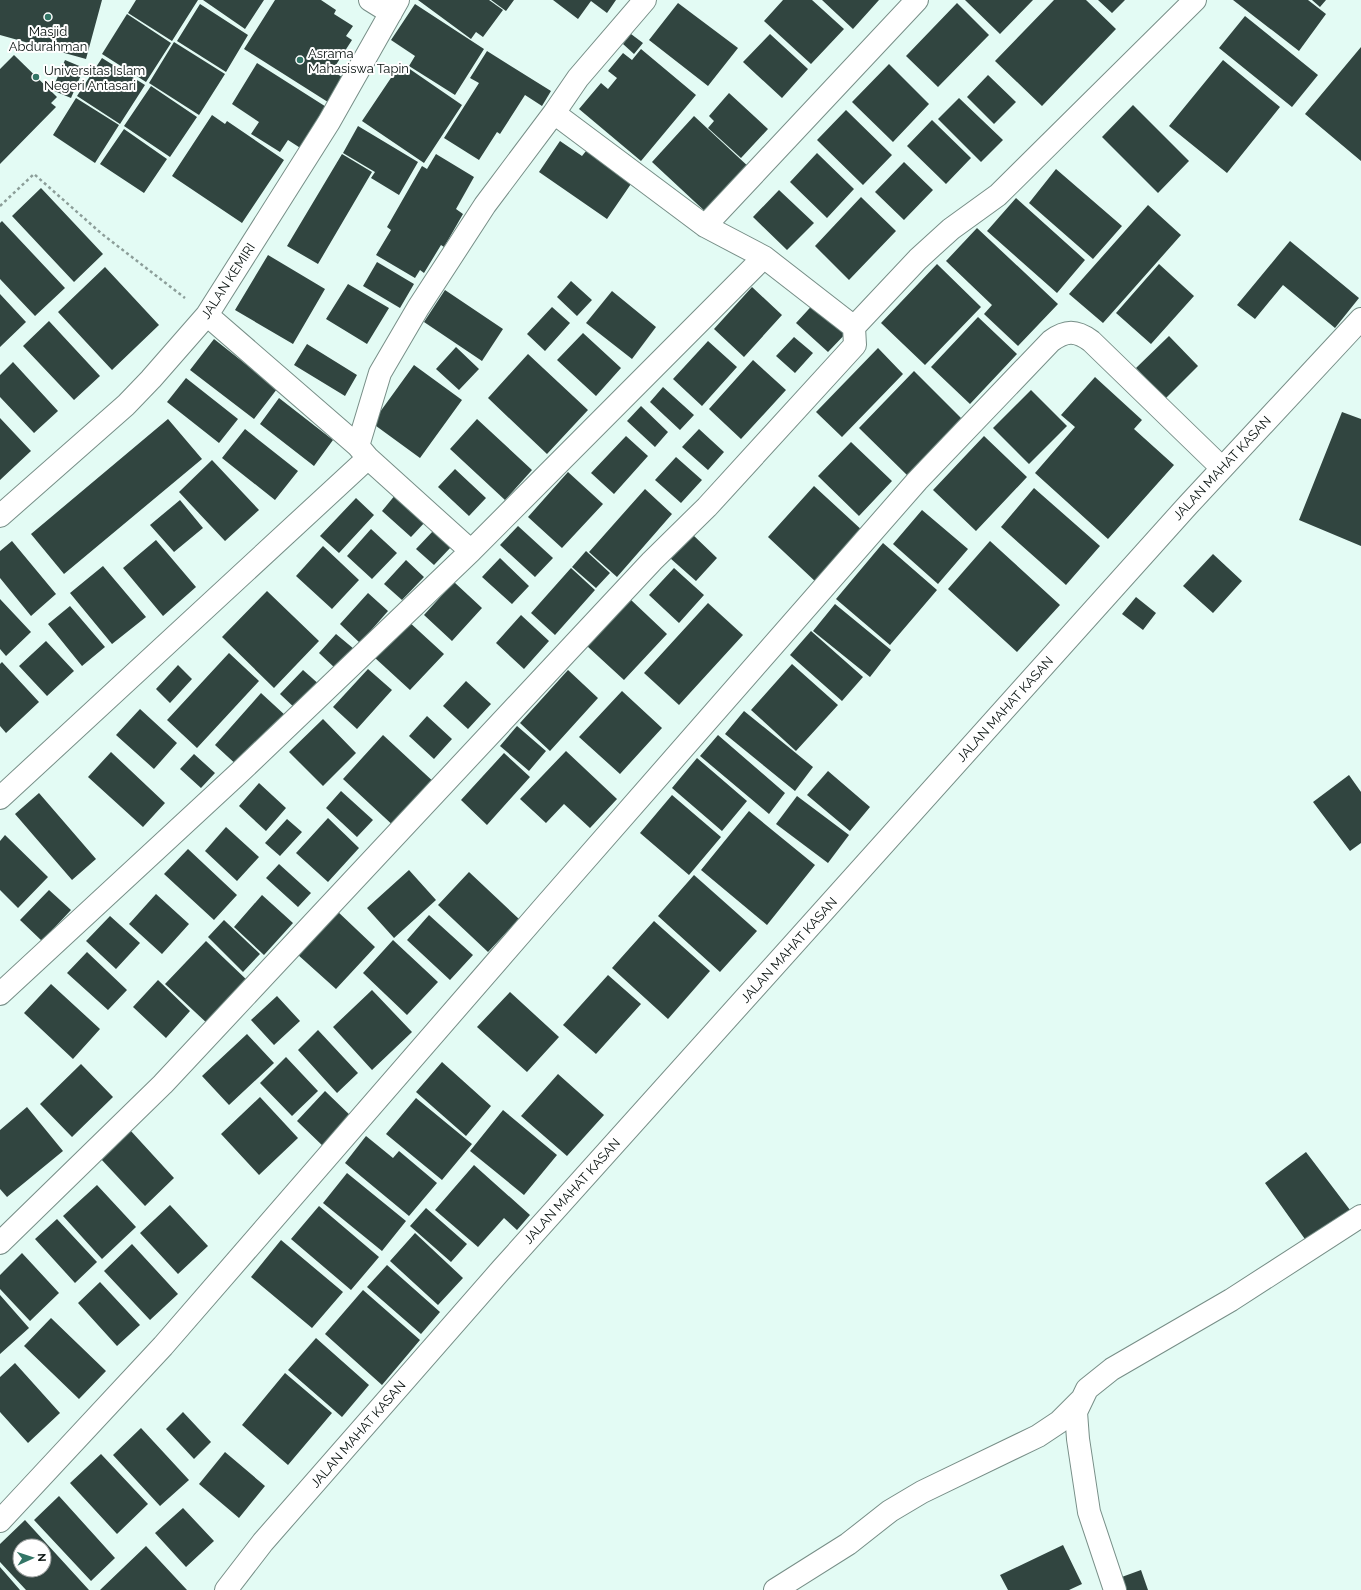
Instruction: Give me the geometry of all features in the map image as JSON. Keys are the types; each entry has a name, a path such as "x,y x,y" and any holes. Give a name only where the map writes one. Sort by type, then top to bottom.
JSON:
{"street":[{"path":"370,0 395,7"},
{"path":"0,798 363,452 380,373 418,308 486,205 578,78 645,0"},
{"path":"706,226 917,0"},
{"path":"0,1243 162,1084 652,561 707,507 855,345 854,327 918,259 951,229 998,194 1195,0"},
{"name":"JALAN KEMIRI","path":"0,516 126,405 207,315 329,122 395,7"},
{"path":"554,113 706,226 764,257 854,327"},
{"path":"0,994 240,772 471,551 764,257"},
{"path":"207,315 363,452 471,551"},
{"name":"JALAN MAHAT KASAN","path":"233,1587 263,1542 502,1269 1222,468 1361,318"},
{"path":"0,1521 163,1346 917,481 1051,341 1061,333 1070,332 1084,336 1091,341 1222,468"},
{"path":"1115,1590 1089,1512 1078,1439 1076,1412 1087,1389 1112,1369 1231,1300 1361,1216"},
{"path":"775,1590 848,1544 890,1511 922,1492 1038,1436 1059,1422 1081,1400"},
{"path":"1059,1422 1078,1439"}],"path":[{"path":"0,206 34,174 102,234 207,315"}],"building":[{"name":"Masjid Abdurahman","path":"0,0 102,0 86,59 0,35"},
{"path":"136,0 198,0 172,41 128,13"},
{"path":"203,0 264,0 245,29"},
{"name":"Asrama Mahasiswa Tapin","path":"275,0 321,0 336,10 334,14 353,26 346,36 352,40 332,71 347,80 331,104 244,49"},
{"path":"418,0 489,0 503,10 483,37 476,32 471,39"},
{"path":"491,0 514,0 506,11"},
{"path":"553,0 616,0 607,13 591,1 578,19"},
{"path":"783,0 812,0 844,29 811,64 764,21"},
{"path":"822,0 879,0 853,29"},
{"path":"965,0 1033,0 1000,34"},
{"path":"1054,0 1086,0 1116,29 1042,106 995,61"},
{"path":"1098,0 1125,0 1112,13"},
{"path":"1233,0 1308,0 1326,14 1299,51"},
{"path":"1312,0 1326,0 1320,7"},
{"path":"678,3 738,48 708,86 649,40"},
{"path":"957,3 989,35 938,87 906,56"},
{"path":"200,4 248,35 226,72 177,41"},
{"path":"415,4 484,49 455,95 409,66 415,56 391,40"},
{"path":"127,14 171,43 146,82 102,54"},
{"path":"1245,16 1318,75 1292,107 1219,48"},
{"path":"631,34 643,43 634,54 623,44"},
{"path":"770,34 808,69 782,98 743,62"},
{"path":"174,42 225,74 199,115 149,83"},
{"path":"1361,47 1361,161 1305,114"},
{"path":"641,49 696,95 641,161 579,109 601,83 608,89 617,78 608,71 623,53 632,60"},
{"path":"487,51 551,91 542,106 525,95 500,134 497,132 479,160 444,138 479,83 470,78"},
{"path":"14,55 57,97 51,103 56,107 0,164 0,69"},
{"path":"102,58 145,85 120,124 77,96"},
{"path":"65,60 84,68 71,98 52,90"},
{"path":"1223,60 1280,107 1227,173 1169,126"},
{"path":"257,63 331,110 305,151 288,140 280,152 251,134 259,122 232,104"},
{"path":"401,63 462,105 424,163 362,121"},
{"path":"889,64 929,104 893,142 852,102"},
{"path":"988,75 1016,102 994,124 967,97"},
{"path":"151,86 197,117 170,157 124,126"},
{"path":"729,93 768,129 741,158 708,128 714,121 709,116"},
{"path":"76,98 119,125 95,163 53,135"},
{"path":"959,98 1003,140 981,162 938,119"},
{"path":"1133,105 1189,161 1158,193 1102,137"},
{"path":"846,110 892,155 863,185 817,140"},
{"path":"212,115 225,124 227,121 284,160 242,223 172,176"},
{"path":"694,116 751,169 709,215 652,162"},
{"path":"932,120 971,158 946,184 907,146"},
{"path":"358,126 418,162 399,195 371,178 375,172 343,153"},
{"path":"124,129 167,159 144,193 100,164"},
{"path":"560,141 582,156 590,146 635,178 607,219 539,172"},
{"path":"817,153 854,189 827,218 790,182"},
{"path":"342,154 372,172 318,264 287,246"},
{"path":"436,154 474,177 456,209 463,214 444,247 441,245 424,273 420,270 415,278 376,255 391,230 387,227 422,166 427,169"},
{"path":"904,162 933,190 904,220 875,192"},
{"path":"1056,169 1122,226 1093,259 1029,203"},
{"path":"41,188 103,254 74,282 12,216"},
{"path":"779,190 814,223 787,250 753,217"},
{"path":"861,197 896,231 849,280 815,246"},
{"path":"1016,198 1085,260 1057,293 987,231"},
{"path":"1148,205 1181,235 1103,323 1069,294"},
{"path":"2,221 65,288 35,316 0,279 0,223"},
{"path":"977,228 1058,304 1018,346 984,314 992,305 946,261"},
{"path":"1290,241 1359,298 1335,328 1283,285 1255,319 1237,305"},
{"path":"268,255 325,289 293,344 235,310"},
{"path":"377,262 414,284 400,308 363,286"},
{"path":"937,264 981,307 925,365 881,323"},
{"path":"1159,264 1194,296 1151,344 1116,313"},
{"path":"105,267 159,325 112,370 58,312"},
{"path":"571,281 592,300 577,316 557,297"},
{"path":"348,284 389,308 367,344 326,319"},
{"path":"752,287 782,315 744,357 714,329"},
{"path":"445,290 503,329 482,361 424,322"},
{"path":"612,291 656,327 632,359 586,323"},
{"path":"0,294 26,322 0,347"},
{"path":"818,299 850,329 828,352 796,323"},
{"path":"552,307 570,323 545,351 527,334"},
{"path":"978,317 1017,354 970,404 931,367"},
{"path":"49,321 100,376 74,400 23,346"},
{"path":"583,333 621,368 596,396 557,360"},
{"path":"1169,336 1198,366 1165,399 1136,368"},
{"path":"794,337 813,353 795,373 776,356"},
{"path":"214,339 277,389 254,419 190,370"},
{"path":"708,341 737,367 702,406 673,379"},
{"path":"307,344 357,375 345,396 294,365"},
{"path":"456,347 479,369 459,390 436,369"},
{"path":"878,348 903,374 842,437 816,412"},
{"path":"528,354 588,410 547,454 488,398"},
{"path":"753,360 786,390 741,439 709,409"},
{"path":"13,362 58,411 34,433 0,397 0,375"},
{"path":"414,365 462,400 420,458 372,423"},
{"path":"914,371 963,420 909,477 859,428"},
{"path":"1095,377 1142,420 1134,429 1174,465 1108,539 1035,473 1075,427 1061,415"},
{"path":"186,378 238,419 219,443 167,402"},
{"path":"663,387 694,415 680,430 650,402"},
{"path":"1031,390 1067,426 1029,464 993,428"},
{"path":"279,398 333,440 314,466 260,424"},
{"path":"641,406 668,432 655,447 627,421"},
{"path":"1342,412 1361,419 1361,546 1299,520"},
{"path":"0,418 31,451 0,480"},
{"path":"168,419 202,459 64,574 31,534"},
{"path":"477,419 532,470 505,500 450,449"},
{"path":"245,429 298,471 275,500 222,458"},
{"path":"699,429 724,452 708,470 682,447"},
{"path":"626,436 648,456 614,494 591,473"},
{"path":"984,436 1027,477 976,531 933,490"},
{"path":"851,442 892,481 859,516 818,476"},
{"path":"676,457 702,480 681,503 655,480"},
{"path":"212,460 259,510 225,541 179,492"},
{"path":"455,469 486,498 469,516 438,487"},
{"path":"568,472 603,504 562,548 528,517"},
{"path":"814,486 864,532 817,583 768,537"},
{"path":"1034,488 1100,546 1066,585 1001,527"},
{"path":"645,489 672,514 617,577 589,552"},
{"path":"396,494 426,521 411,537 382,511"},
{"path":"356,498 374,515 339,553 320,536"},
{"path":"180,500 203,528 174,552 150,525"},
{"path":"922,510 968,549 938,584 893,544"},
{"path":"518,526 553,558 535,577 500,545"},
{"path":"371,529 397,553 372,579 347,556"},
{"path":"433,531 451,547 434,565 416,549"},
{"path":"692,534 717,558 696,581 670,558"},
{"path":"156,540 196,587 163,616 123,568"},
{"path":"12,541 56,594 31,616 0,578 0,551"},
{"path":"990,541 1060,605 1017,652 948,589"},
{"path":"883,543 937,590 890,645 836,599"},
{"path":"323,546 359,580 332,609 296,576"},
{"path":"586,551 610,573 596,588 572,567"},
{"path":"1213,554 1242,581 1213,613 1183,586"},
{"path":"500,558 529,586 512,604 482,577"},
{"path":"406,560 424,577 402,600 384,584"},
{"path":"103,566 146,617 112,644 70,593"},
{"path":"571,568 595,590 555,635 531,613"},
{"path":"674,568 704,595 679,623 649,595"},
{"path":"454,582 482,608 452,641 424,615"},
{"path":"267,591 319,641 274,688 222,637"},
{"path":"368,593 388,611 360,643 340,624"},
{"path":"1136,597 1156,613 1143,630 1122,614"},
{"path":"0,599 31,632 6,656 0,649"},
{"path":"630,599 667,634 624,680 587,646"},
{"path":"708,603 743,635 679,705 644,673"},
{"path":"835,604 891,650 870,677 813,631"},
{"path":"70,606 105,647 82,666 48,624"},
{"path":"521,615 549,641 524,669 496,643"},
{"path":"407,620 444,654 410,690 374,657"},
{"path":"811,631 863,677 842,701 790,655"},
{"path":"336,634 354,649 336,669 319,653"},
{"path":"46,641 74,671 47,696 19,666"},
{"path":"229,653 259,681 197,748 167,720"},
{"path":"2,662 39,702 6,733 0,726 0,664"},
{"path":"792,664 838,705 796,751 751,710"},
{"path":"178,665 192,679 170,703 156,689"},
{"path":"368,669 392,690 357,729 333,707"},
{"path":"303,670 321,686 298,711 280,694"},
{"path":"568,670 598,698 550,751 520,723"},
{"path":"466,681 491,704 468,729 443,706"},
{"path":"622,691 662,728 620,774 579,737"},
{"path":"261,693 286,716 239,767 215,745"},
{"path":"140,709 177,743 154,769 116,735"},
{"path":"744,711 813,767 795,791 725,734"},
{"path":"427,716 452,739 434,759 409,736"},
{"path":"323,719 356,753 323,786 289,752"},
{"path":"517,726 546,751 529,771 500,746"},
{"path":"383,735 437,785 397,829 343,779"},
{"path":"718,735 785,793 769,814 700,756"},
{"path":"566,751 617,799 590,828 564,804 546,823 520,799"},
{"path":"111,752 165,803 143,827 88,777"},
{"path":"504,753 530,777 487,825 461,800"},
{"path":"194,754 215,773 201,788 180,769"},
{"path":"697,758 747,801 722,831 672,788"},
{"path":"828,771 870,807 850,831 807,795"},
{"path":"1349,775 1361,792 1361,843 1350,851 1313,802"},
{"path":"259,783 286,808 266,831 239,806"},
{"path":"341,791 373,820 357,837 326,808"},
{"path":"39,793 96,859 72,880 15,814"},
{"path":"672,795 721,837 689,875 640,833"},
{"path":"797,796 849,835 828,863 776,824"},
{"path":"749,811 815,865 767,925 701,870"},
{"path":"328,818 359,848 328,882 296,853"},
{"path":"287,819 302,832 280,856 265,843"},
{"path":"226,827 259,857 237,881 205,851"},
{"path":"5,835 48,877 18,908 0,890 0,841"},
{"path":"188,849 237,895 214,920 164,874"},
{"path":"279,864 311,893 298,907 266,878"},
{"path":"409,870 436,900 394,938 367,908"},
{"path":"469,872 519,919 488,952 438,905"},
{"path":"694,875 757,931 720,972 658,916"},
{"path":"49,890 71,910 42,941 20,920"},
{"path":"156,894 189,924 162,954 129,924"},
{"path":"262,895 293,923 264,955 234,927"},
{"path":"336,910 375,947 336,989 297,954"},
{"path":"429,915 473,955 450,980 407,940"},
{"path":"110,916 140,943 116,969 86,941"},
{"path":"224,920 260,954 243,972 208,937"},
{"path":"654,921 710,971 668,1019 612,968"},
{"path":"393,940 438,982 407,1015 363,973"},
{"path":"206,941 249,982 209,1025 165,984"},
{"path":"87,952 127,990 108,1010 67,973"},
{"path":"608,975 641,1004 596,1054 563,1025"},
{"path":"158,980 190,1011 166,1038 133,1007"},
{"path":"51,984 100,1029 73,1059 24,1013"},
{"path":"372,990 412,1032 372,1070 333,1027"},
{"path":"510,992 559,1037 527,1072 477,1027"},
{"path":"277,996 300,1021 274,1045 251,1020"},
{"path":"318,1030 358,1073 337,1093 298,1050"},
{"path":"247,1034 274,1063 229,1105 202,1076"},
{"path":"286,1057 318,1091 292,1116 260,1083"},
{"path":"442,1062 491,1106 466,1136 416,1092"},
{"path":"81,1064 113,1097 72,1137 40,1104"},
{"path":"558,1074 604,1115 567,1156 521,1116"},
{"path":"325,1091 354,1119 326,1149 297,1121"},
{"path":"260,1097 298,1138 259,1175 221,1134"},
{"path":"416,1098 472,1144 442,1180 386,1134"},
{"path":"27,1107 63,1151 7,1197 0,1189 0,1130"},
{"path":"503,1110 557,1155 524,1195 470,1151"},
{"path":"130,1130 174,1178 145,1206 100,1158"},
{"path":"366,1136 393,1158 399,1151 437,1183 409,1216 345,1163"},
{"path":"1306,1152 1350,1210 1307,1242 1265,1183"},
{"path":"474,1165 530,1215 517,1230 504,1218 478,1247 435,1210"},
{"path":"347,1173 406,1221 382,1251 323,1203"},
{"path":"97,1185 136,1227 102,1259 63,1216"},
{"path":"170,1205 208,1246 178,1274 140,1233"},
{"path":"319,1206 379,1257 351,1290 291,1239"},
{"path":"426,1208 467,1244 451,1262 410,1226"},
{"path":"57,1219 97,1262 75,1283 35,1239"},
{"path":"415,1233 463,1278 438,1305 390,1261"},
{"path":"281,1240 343,1292 312,1328 251,1277"},
{"path":"132,1244 178,1294 150,1320 104,1271"},
{"path":"22,1253 59,1293 30,1321 0,1289 0,1275"},
{"path":"387,1265 440,1312 421,1334 367,1287"},
{"path":"100,1282 140,1325 117,1346 78,1303"},
{"path":"363,1290 420,1340 382,1385 325,1334"},
{"path":"0,1295 29,1328 0,1354"},
{"path":"51,1318 106,1371 79,1399 24,1346"},
{"path":"316,1338 369,1385 342,1417 288,1370"},
{"path":"15,1363 60,1413 28,1443 0,1412 0,1377"},
{"path":"285,1373 332,1413 288,1465 242,1425"},
{"path":"183,1412 211,1442 194,1459 166,1429"},
{"path":"141,1428 189,1480 160,1506 113,1455"},
{"path":"225,1452 265,1486 239,1518 199,1484"},
{"path":"101,1454 148,1504 117,1534 70,1483"},
{"path":"59,1496 115,1558 91,1581 34,1520"},
{"path":"183,1508 214,1541 186,1567 155,1533"},
{"path":"25,1520 41,1538 12,1538 12,1575 0,1562 0,1544"},
{"path":"1063,1545 1082,1584 1069,1590 1008,1590 1000,1575"},
{"path":"146,1546 187,1590 100,1590"},
{"path":"52,1550 89,1590 26,1590 15,1578 52,1578"},
{"path":"0,1567 20,1590 0,1590"},
{"path":"1141,1570 1148,1590 1123,1590 1119,1578"}],"place":[{"name":"Masjid Abdurahman","path":"48,17"},
{"name":"Asrama Mahasiswa Tapin","path":"300,60"},
{"name":"Universitas Islam Negeri Antasari","path":"36,77"}]}
